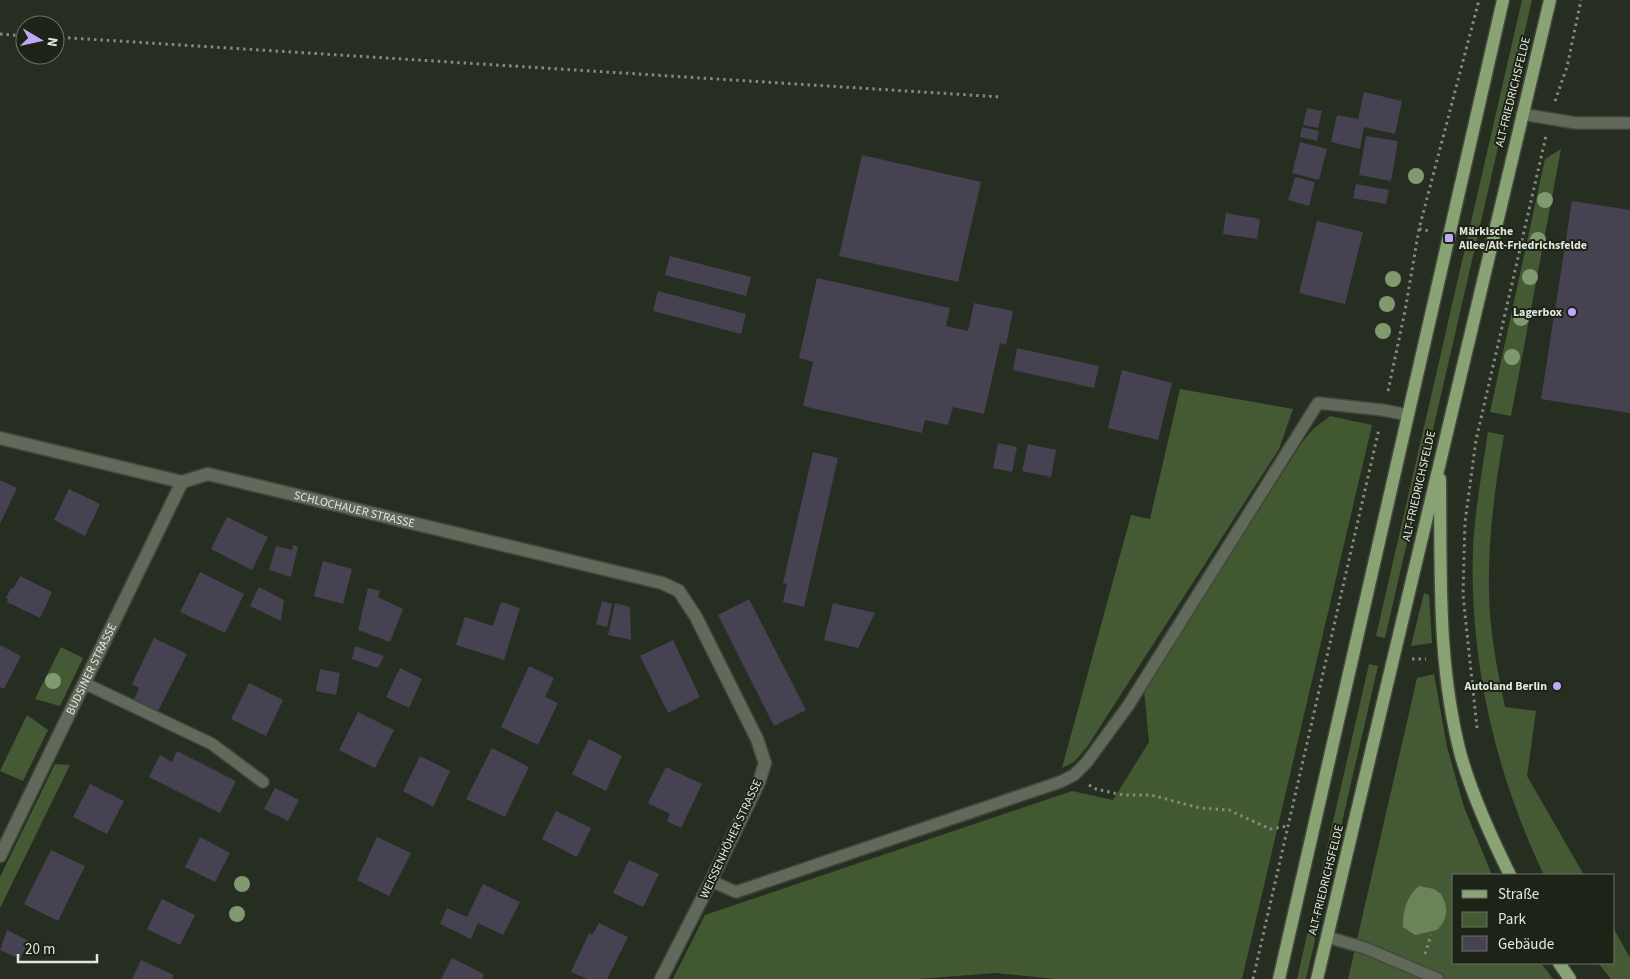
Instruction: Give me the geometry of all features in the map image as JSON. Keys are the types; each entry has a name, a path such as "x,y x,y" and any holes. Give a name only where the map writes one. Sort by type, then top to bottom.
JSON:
{"main road":[{"name":"ALT-FRIEDRICHSFELDE","path":"1279,979 1503,0"},
{"name":"ALT-FRIEDRICHSFELDE","path":"1317,979 1550,0"},
{"path":"1440,457 1441,608 1446,676 1461,755 1486,827 1510,874"},
{"path":"1560,964 1569,979"}],"street":[{"path":"0,438 182,482"},
{"name":"SCHLOCHAUER STRASSE","path":"182,482 208,474 662,583 679,591 696,616"},
{"name":"BUDSINER STRASSE","path":"0,856 182,482"},
{"name":"WEISSENHÖHER STRASSE","path":"661,979 711,882 759,782 765,762 757,739 696,616"}],"lane":[{"path":"1522,114 1576,123 1630,123"},
{"path":"711,882 736,892 1060,782 1074,775 1087,762 1128,706 1318,403 1383,410 1408,415"},
{"path":"84,683 212,744 263,782"},
{"path":"1327,937 1365,948 1438,979"}],"path":[{"path":"1253,979 1405,311 1419,229 1478,0"},
{"path":"1468,654 1463,595 1465,522 1476,440 1557,90 1567,68 1581,0"},
{"path":"0,34 15,35"},
{"path":"65,38 1001,98"},
{"path":"1419,229 1430,231"},
{"path":"1406,658 1432,658"},
{"path":"1074,775 1096,789 1123,795 1151,795 1200,808 1229,810 1270,829 1288,826"}],"green space":[{"path":"1522,0 1532,0 1385,638 1376,636"},
{"path":"1561,149 1511,416 1490,412 1545,159"},
{"path":"1180,389 1293,409 1279,449 1087,747 1074,762 1062,768 1131,515 1150,519"},
{"path":"1488,432 1504,435 1493,512 1490,551 1489,605 1496,663 1505,707 1536,711 1527,776 1583,874 1544,874 1512,798 1499,757 1481,675 1476,633 1473,549"},
{"path":"1424,593 1429,595 1432,643 1411,646"},
{"path":"61,647 83,658 60,706 35,699"},
{"path":"1369,664 1378,666 1306,979 1297,979"},
{"path":"1434,674 1447,747 1464,807 1492,874 1452,874 1452,964 1542,964 1553,979 1348,979 1417,678"},
{"path":"27,715 48,730 23,781 0,771"},
{"path":"55,764 70,765 0,908 0,877"},
{"path":"1615,931 1630,958 1630,979 1611,979 1599,964 1615,964"}],"shaded area":[{"path":"1330,416 1372,425 1242,979 1055,979 995,973 919,979 673,979 705,915 1072,791 1113,800 1149,742 1144,690 1301,444 1313,429"},
{"path":"1419,886 1434,889 1441,894 1446,913 1441,926 1437,930 1415,935 1403,927 1403,922 1404,910 1408,899"}],"building":[{"path":"1364,92 1402,101 1395,134 1364,127 1360,149 1331,142 1337,115 1358,119"},
{"path":"1307,108 1322,111 1318,128 1303,125"},
{"path":"1302,127 1319,131 1317,141 1300,137"},
{"path":"1366,136 1398,141 1391,181 1359,175"},
{"path":"1300,142 1327,149 1319,180 1292,173"},
{"path":"862,155 981,182 958,282 839,256"},
{"path":"1295,177 1315,182 1309,206 1288,200"},
{"path":"1356,184 1389,190 1386,204 1353,198"},
{"path":"1572,201 1630,210 1630,413 1541,399"},
{"path":"1226,213 1260,219 1257,239 1223,234"},
{"path":"1317,221 1363,232 1345,304 1299,293"},
{"path":"670,256 751,277 746,296 665,275"},
{"path":"817,278 950,308 946,326 968,331 974,303 1013,311 1006,345 1000,343 984,414 953,407 948,425 925,420 922,433 803,406 813,362 799,358"},
{"path":"658,291 746,314 741,334 653,311"},
{"path":"1017,348 1099,366 1094,388 1013,370"},
{"path":"1122,370 1172,383 1158,440 1108,428"},
{"path":"998,443 1017,447 1012,472 993,468"},
{"path":"1028,444 1056,450 1051,477 1022,471"},
{"path":"813,452 838,458 804,607 783,602 787,584 783,583"},
{"path":"0,480 17,488 0,524"},
{"path":"69,489 100,504 85,536 54,520"},
{"path":"227,517 268,537 252,570 211,549"},
{"path":"293,545 298,547 291,577 269,570 276,546 292,550"},
{"path":"323,561 352,569 343,604 314,596"},
{"path":"200,572 244,594 225,633 180,612"},
{"path":"20,576 52,592 40,618 7,602 8,599 6,598 11,588 13,589"},
{"path":"259,587 284,600 281,621 250,606"},
{"path":"368,588 380,591 378,597 403,609 390,642 358,630"},
{"path":"749,599 806,710 774,726 718,615"},
{"path":"602,601 612,604 607,627 596,624"},
{"path":"501,602 520,608 504,660 456,645 465,617 493,626"},
{"path":"615,603 630,607 631,640 608,635"},
{"path":"833,603 875,613 858,648 824,640"},
{"path":"154,638 187,654 158,711 134,699 139,688 132,684"},
{"path":"673,640 700,697 668,713 640,656"},
{"path":"0,645 21,656 4,689 0,687"},
{"path":"355,646 384,656 378,668 352,659"},
{"path":"529,666 554,678 545,697 558,703 538,745 501,727"},
{"path":"400,668 422,679 409,708 386,697"},
{"path":"320,669 340,673 336,695 316,691"},
{"path":"249,683 283,700 266,736 231,719"},
{"path":"358,712 394,730 375,768 339,750"},
{"path":"589,739 622,756 606,791 572,774"},
{"path":"492,748 529,767 505,817 466,799"},
{"path":"177,751 236,781 220,813 149,777 160,755 172,762"},
{"path":"420,756 450,771 433,807 403,791"},
{"path":"666,767 702,784 681,828 667,821 670,814 648,803"},
{"path":"90,784 124,801 107,834 73,817"},
{"path":"275,788 299,800 288,821 264,809"},
{"path":"556,811 591,828 577,857 542,839"},
{"path":"200,837 230,853 215,882 185,867"},
{"path":"377,837 411,853 389,896 357,880"},
{"path":"51,850 85,866 58,921 24,904"},
{"path":"629,860 659,874 643,907 613,893"},
{"path":"483,884 520,902 503,935 478,923 471,939 440,924 447,908 467,917"},
{"path":"162,899 195,915 180,945 147,929"},
{"path":"599,923 628,937 607,979 587,979 571,972 589,933 592,935"},
{"path":"7,930 29,941 20,959 0,950"},
{"path":"452,958 484,974 482,979 441,979"},
{"path":"141,960 174,975 172,979 132,979"}],"place":[{"name":"Märkische Allee/Alt-Friedrichsfelde","path":"1449,238"},
{"name":"Lagerbox","path":"1572,312"},
{"name":"Autoland Berlin","path":"1557,686"}]}
